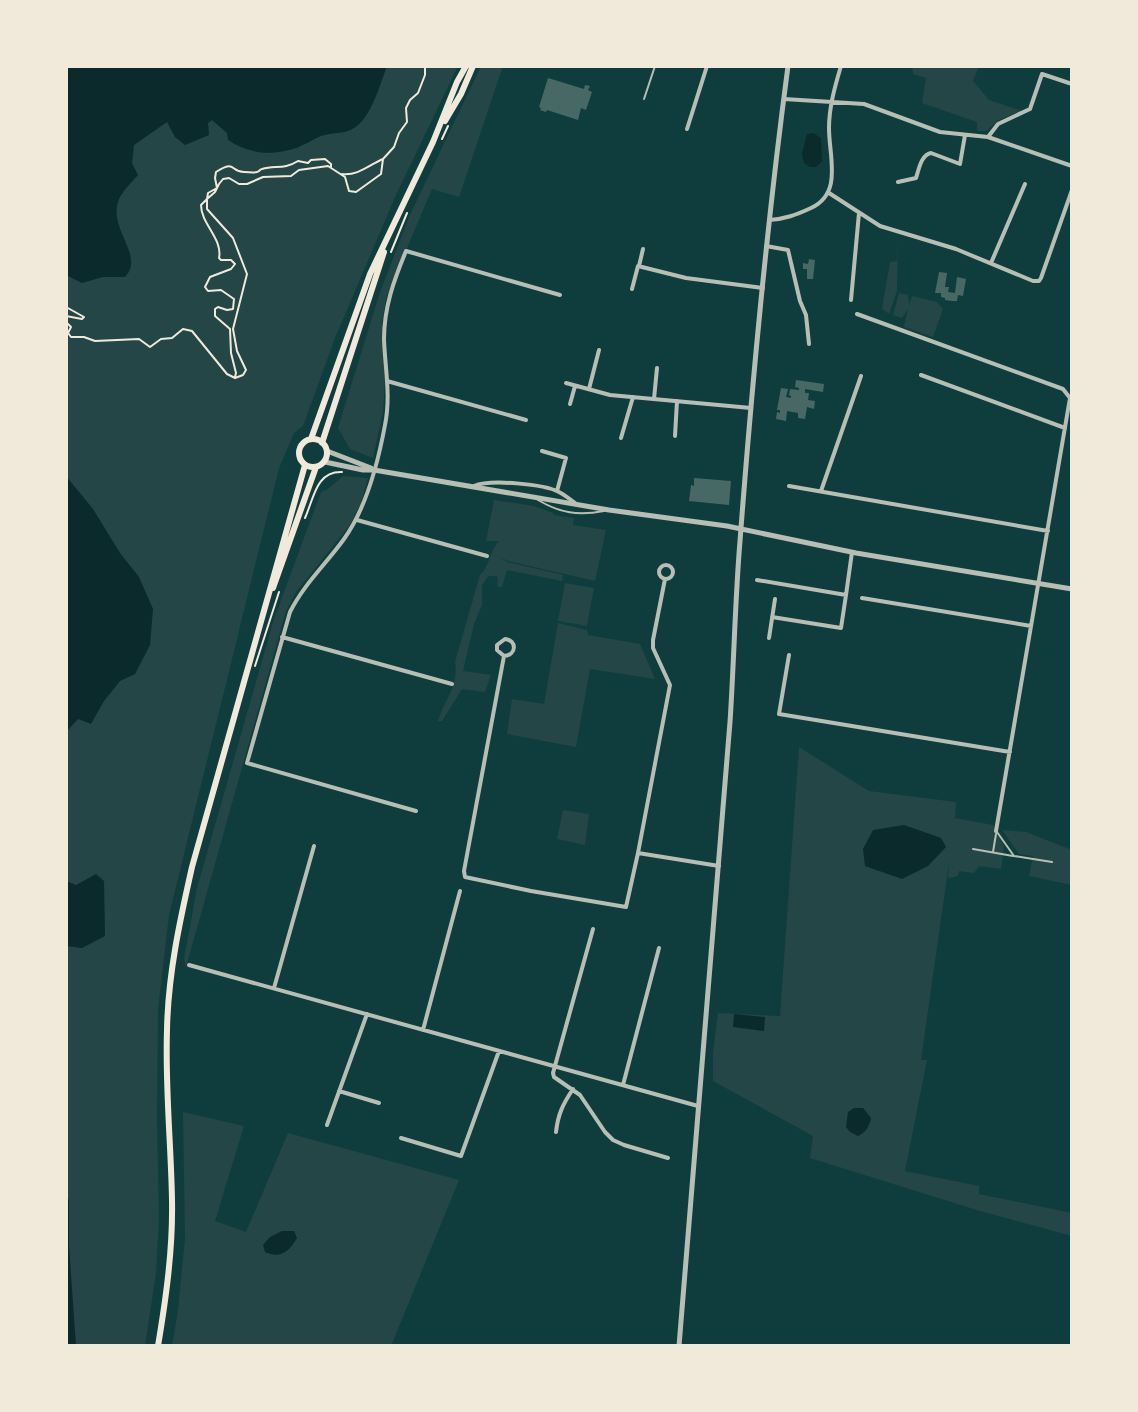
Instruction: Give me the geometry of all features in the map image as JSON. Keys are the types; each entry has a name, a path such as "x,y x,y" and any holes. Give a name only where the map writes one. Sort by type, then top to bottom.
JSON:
{"main road":[{"path":"311,439 365,287 466,66"},
{"path":"433,142 461,94 473,66"},
{"path":"322,443 394,222"},
{"path":"311,439 322,443 327,451 325,462 316,467 305,465 299,452 304,442 311,439"},
{"path":"158,1346 166,1289 172,1202 166,1074 172,965 192,867 305,465"},
{"path":"262,619 316,467"}],"street":[{"path":"687,129 707,66"},
{"path":"679,1346 719,866 751,408 766,246 788,66"},
{"path":"769,220 795,216 817,206 829,193 832,183 829,127 841,66"},
{"path":"988,137 998,124 1030,109 1042,74 1072,84"},
{"path":"784,99 864,104 940,132 988,137 1072,166"},
{"path":"898,182 916,178 927,154 960,164 965,135"},
{"path":"991,263 1025,184"},
{"path":"829,193 880,226 956,249 1039,281 1072,190"},
{"path":"851,300 859,213"},
{"path":"766,246 788,250 806,315 809,344"},
{"path":"632,289 643,249"},
{"path":"416,811 247,763 282,637 299,594 357,520 374,470 388,410 384,340 386,310 406,251 560,295"},
{"path":"639,266 686,278 763,288"},
{"path":"857,314 1063,389 1070,398 996,831"},
{"path":"589,389 599,350"},
{"path":"654,399 657,368"},
{"path":"921,375 1065,428"},
{"path":"821,492 861,376"},
{"path":"387,381 526,420"},
{"path":"566,383 610,395 751,408"},
{"path":"570,404 575,386"},
{"path":"621,438 633,397"},
{"path":"675,436 677,401"},
{"path":"327,451 374,470"},
{"path":"542,451 566,458 557,491"},
{"path":"325,462 741,529 852,552 1072,589"},
{"path":"471,487 483,482 501,482 557,491 578,505"},
{"path":"789,486 1048,531"},
{"path":"357,520 487,556"},
{"path":"772,617 841,628 852,552"},
{"path":"504,656 465,877 626,907 670,685 653,648 665,579"},
{"path":"757,580 846,595"},
{"path":"862,598 1031,626"},
{"path":"769,638 775,599"},
{"path":"282,637 452,684"},
{"path":"509,639 515,647 513,652 504,656 497,650 497,645 509,639"},
{"path":"789,655 779,714 1010,752"},
{"path":"274,988 314,846"},
{"path":"638,853 719,866"},
{"path":"423,1030 460,891"},
{"path":"593,929 554,1077 580,1095 613,1140 668,1158"},
{"path":"623,1085 659,948"},
{"path":"189,965 698,1106"},
{"path":"327,1125 367,1014"},
{"path":"401,1138 461,1156 499,1051"},
{"path":"556,1132 561,1105 573,1089"},
{"path":"339,1091 379,1103"}],"lane":[{"path":"644,99 655,66"},
{"path":"533,497 554,510 585,514 609,510"},
{"path":"993,853 996,831"},
{"path":"996,831 1014,856"},
{"path":"973,849 1052,862"}],"path":[{"path":"341,174 356,174 383,159 394,147 407,122 406,108 418,93 425,75 425,66"},
{"path":"441,139 452,116"},
{"path":"217,188 216,172 228,166 234,166 241,172 256,173 261,169 290,167 298,161 308,163 325,159 345,177 347,189 356,192 381,174 383,159"},
{"path":"235,378 229,327 215,316 218,307 233,309 234,299 221,290 208,291 205,287 210,277 231,269 235,264 219,258 220,251 201,212 201,205 223,179 247,184 263,177 291,176 299,170 331,167"},
{"path":"66,322 71,327 68,333 71,337 95,341 139,339 150,347 161,339 172,338 183,329 188,329 227,374 235,378 243,375 246,370 237,351 233,329 247,274 233,238 207,209 207,199"},
{"path":"387,263 410,206"},
{"path":"66,307 84,317 66,316"},
{"path":"301,527 326,475"},
{"path":"244,684 256,665 282,583"}],"shaded area":[{"path":"66,66 458,66 395,197 335,338 303,426 294,433 279,468 169,915 158,1009 159,1219 156,1273 145,1346 66,1346"},
{"path":"66,66 387,66 369,110 356,126 321,136 293,149 267,153 243,148 228,140 227,133 212,120 208,123 209,135 185,145 175,137 167,122 134,145 132,163 138,175 121,195 117,212 129,251 130,269 125,277 103,277 82,283 66,275"},
{"path":"481,66 503,66 459,197 432,189 386,298 382,322 383,412 373,458 350,449 338,428 379,295 409,217"},
{"path":"912,66 979,66 973,81 989,100 1022,111 999,120 986,131 977,131 977,122 922,103 926,78 913,74"},
{"path":"813,133 821,138 822,161 816,167 810,167 804,163 802,154 807,134"},
{"path":"898,242 897,291 889,314 882,309 890,262 897,261"},
{"path":"899,293 908,295 909,305 912,296 937,302 943,309 933,337 904,327 908,309 902,318 893,315"},
{"path":"66,476 93,509 139,577 153,609 150,645 135,674 120,681 91,724 78,719 66,732"},
{"path":"343,476 368,478 361,503 350,525 296,592 286,611 186,967 184,959 197,888 274,619 321,492"},
{"path":"494,500 534,506 554,515 574,518 573,525 606,530 595,581 500,557 507,562 563,575 562,581 507,570 502,587 498,587 497,576 489,576 482,585 482,605 474,624 463,671 491,675 485,692 462,689 442,721 438,721 453,685 455,662 480,575 499,541 486,541"},
{"path":"565,583 594,588 587,626 558,621"},
{"path":"558,623 587,630 588,635 640,644 655,679 590,669 576,747 507,734 512,699 544,704"},
{"path":"799,747 869,791 956,802 955,818 993,825 1004,847 1001,869 979,866 974,873 959,871 958,876 948,878 949,863 921,1060 927,1060 905,1171 979,1186 979,1194 1072,1213 1072,1236 810,1158 813,1136 713,1081 718,1013 780,1016"},
{"path":"563,810 589,814 585,845 557,839"},
{"path":"904,825 941,838 946,847 928,866 902,879 865,866 863,849 873,830"},
{"path":"1002,830 1026,832 1072,850 1072,885 1029,876 1033,856 1019,854"},
{"path":"96,874 104,881 105,936 82,948 66,946 66,881 76,885"},
{"path":"734,1014 765,1017 764,1031 733,1027"},
{"path":"863,1108 871,1118 867,1129 858,1136 846,1127 848,1112"},
{"path":"183,1112 244,1126 215,1221 246,1232 288,1133 459,1180 391,1346 172,1346 185,1238"},
{"path":"66,1190 69,1201 76,1346 66,1346"},
{"path":"282,1231 294,1231 297,1238 291,1247 280,1254 265,1252 263,1245"}],"building":[{"path":"548,78 584,89 585,85 590,86 588,90 592,92 586,110 581,108 578,120 540,110"},
{"path":"809,259 815,260 813,279 807,279 807,269 803,269 803,263 808,264"},
{"path":"939,272 947,273 945,287 949,287 948,292 955,293 957,277 966,279 963,296 958,295 957,301 945,300 941,293 935,293"},
{"path":"796,380 824,384 823,392 805,389 805,393 809,393 808,400 815,401 814,409 807,407 805,419 798,418 798,413 787,411 786,421 776,419 777,412 780,413 777,410 781,388 788,389 786,397 791,398 790,389 799,390 795,387"},
{"path":"694,478 731,481 729,505 689,501"}]}
